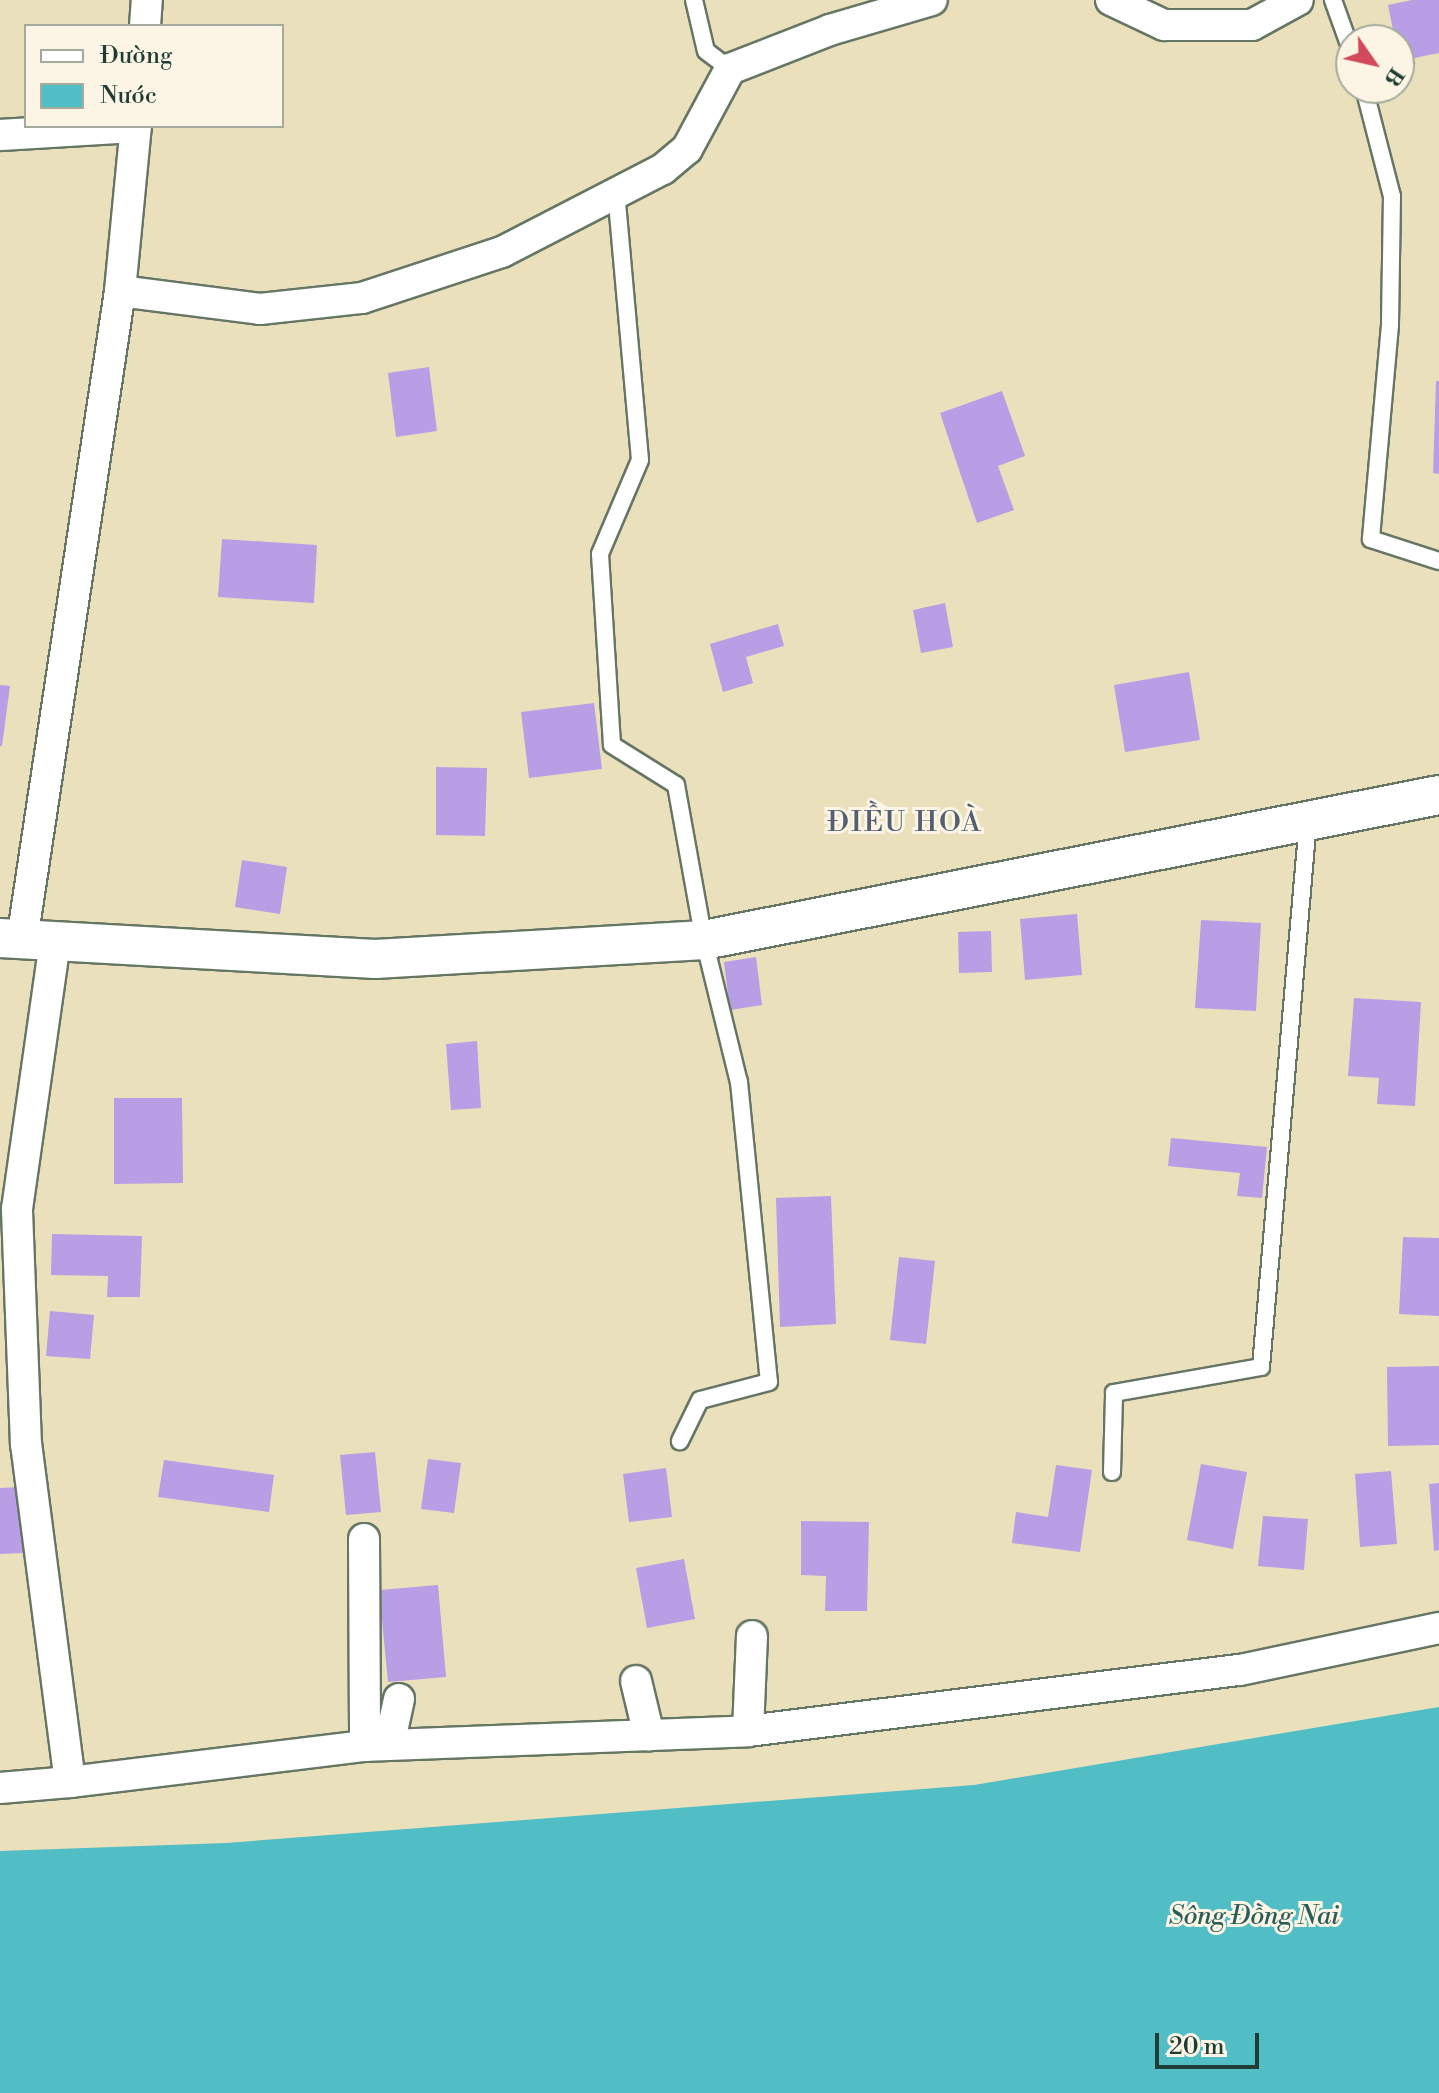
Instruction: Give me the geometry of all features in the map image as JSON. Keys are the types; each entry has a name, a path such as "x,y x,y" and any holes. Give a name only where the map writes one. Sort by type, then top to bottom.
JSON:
{"street":[{"path":"145,24 147,0"},
{"path":"120,291 260,309 362,298 502,252 663,169 687,149 730,69 830,30 932,0"},
{"path":"1111,0 1164,25 1252,25 1298,0"},
{"path":"0,135 119,128"},
{"path":"70,1782 11,1318 26,940 120,291 136,128"},
{"path":"26,940 375,959 704,940 1439,795"},
{"path":"364,1539 377,1746"},
{"path":"0,1788 377,1746 748,1731 1240,1670 1439,1628"},
{"path":"748,1731 752,1636"},
{"path":"636,1681 649,1735"},
{"path":"377,1746 399,1699"}],"lane":[{"path":"694,0 706,51 730,69"},
{"path":"1333,0 1342,24"},
{"path":"1368,104 1392,196 1389,339 1371,539 1439,561"},
{"path":"616,191 640,460 600,554 612,745 676,785 704,940 739,1082 769,1382 700,1400 680,1441"},
{"path":"1112,1472 1114,1393 1261,1367 1308,820"}],"water":[{"name":"Sông Đồng Nai","path":"1439,1707 1439,2093 0,2093 0,1851 226,1843 974,1785"}],"building":[{"path":"1412,0 1439,0 1439,53 1415,58 1415,24 1392,24 1388,5"},
{"path":"429,367 437,431 396,437 388,373"},
{"path":"1436,381 1439,381 1439,474 1433,473"},
{"path":"1002,391 1025,456 998,466 1014,510 977,523 940,413"},
{"path":"222,539 317,545 314,603 218,597"},
{"path":"945,603 953,647 921,653 913,610"},
{"path":"778,624 784,646 746,657 753,683 723,692 710,644"},
{"path":"1189,672 1200,740 1125,752 1114,685"},
{"path":"0,685 10,686 2,746 0,746"},
{"path":"594,703 602,769 529,778 521,712"},
{"path":"436,767 487,768 485,836 436,835"},
{"path":"242,860 287,867 280,914 235,907"},
{"path":"1077,914 1082,975 1025,980 1020,919"},
{"path":"1201,920 1261,923 1256,1011 1195,1008"},
{"path":"991,931 992,972 959,973 958,932"},
{"path":"756,957 762,1005 730,1010 724,962"},
{"path":"1354,998 1421,1002 1415,1106 1377,1104 1379,1078 1348,1076"},
{"path":"477,1041 481,1108 451,1110 446,1044"},
{"path":"114,1098 182,1098 183,1183 114,1184"},
{"path":"1171,1138 1267,1147 1262,1198 1237,1196 1240,1173 1168,1166"},
{"path":"831,1196 836,1324 780,1327 776,1198"},
{"path":"52,1234 142,1236 140,1297 107,1297 108,1276 51,1275"},
{"path":"1403,1237 1439,1238 1439,1316 1399,1314"},
{"path":"899,1257 935,1261 926,1344 890,1340"},
{"path":"50,1311 94,1315 90,1359 46,1356"},
{"path":"1439,1366 1439,1445 1388,1446 1387,1367"},
{"path":"375,1452 381,1512 346,1515 340,1455"},
{"path":"428,1459 461,1463 454,1513 421,1509"},
{"path":"164,1460 274,1475 269,1512 158,1497"},
{"path":"1201,1464 1247,1472 1233,1549 1187,1540"},
{"path":"1056,1465 1092,1470 1080,1552 1012,1543 1016,1512 1048,1517"},
{"path":"666,1468 672,1517 629,1522 623,1474"},
{"path":"1391,1471 1397,1544 1360,1547 1355,1474"},
{"path":"1439,1483 1439,1550 1434,1551 1429,1484"},
{"path":"21,1487 24,1553 0,1554 0,1488"},
{"path":"1263,1516 1308,1519 1304,1570 1258,1566"},
{"path":"801,1521 869,1522 867,1611 825,1611 826,1576 801,1575"},
{"path":"684,1559 695,1619 647,1628 636,1568"},
{"path":"438,1585 446,1677 388,1682 379,1590"}],"district":[{"name":"ĐIỀU HOÀ","path":"905,823"}]}
